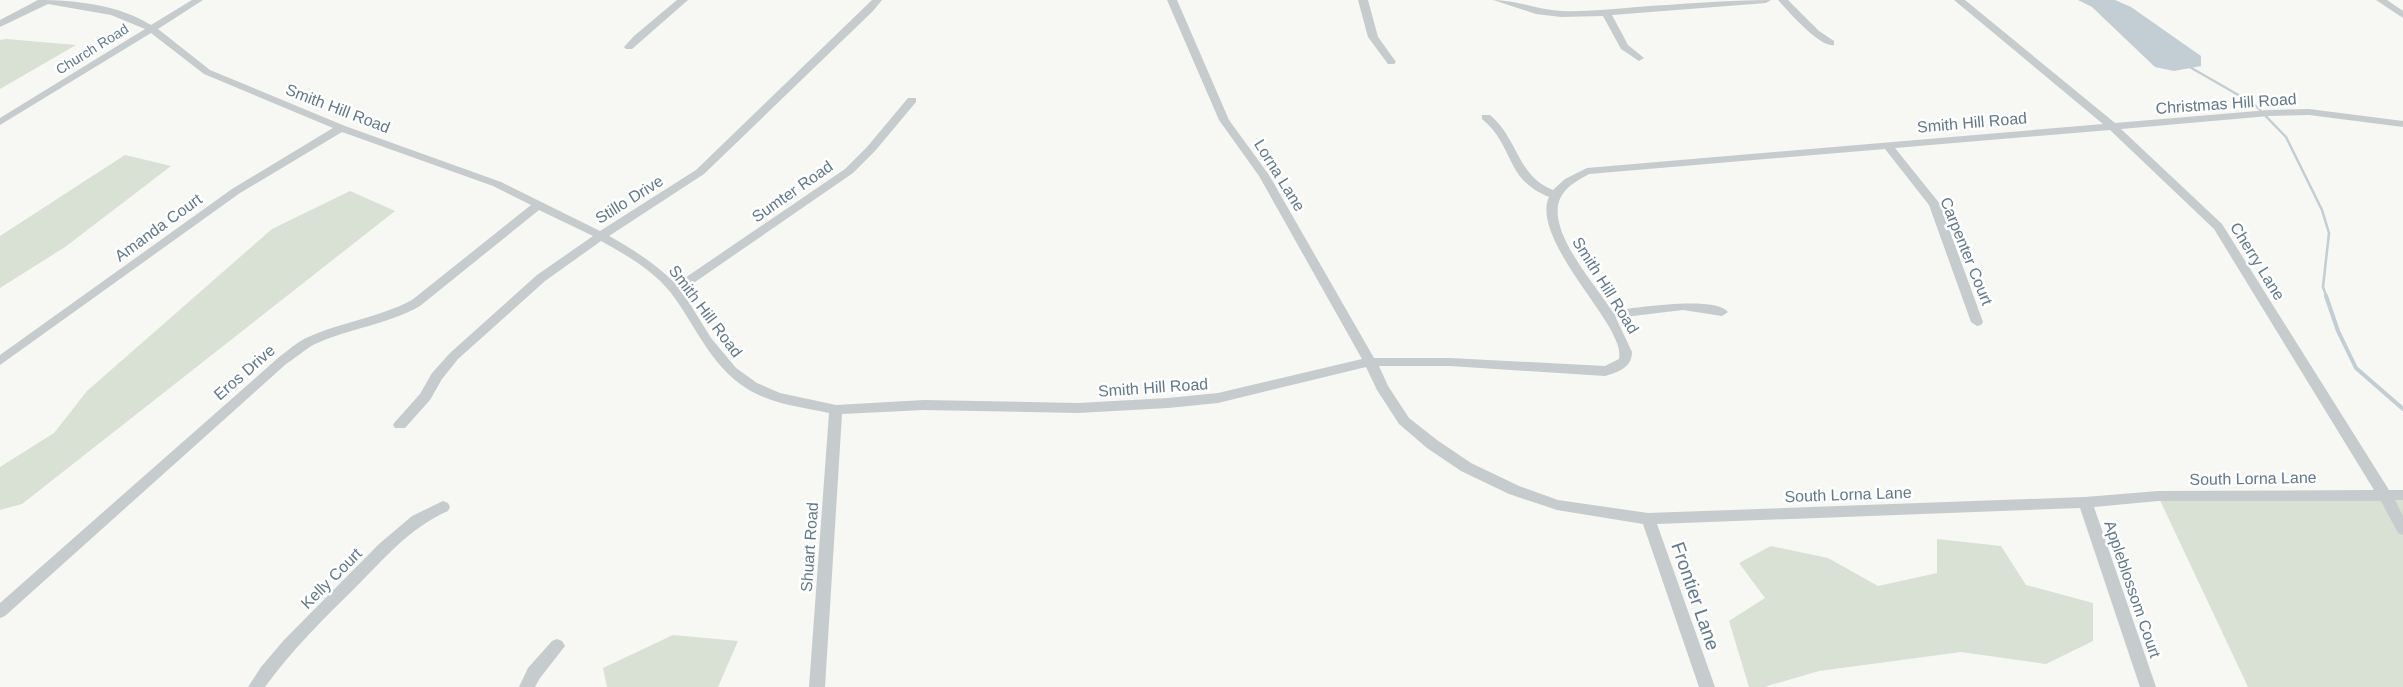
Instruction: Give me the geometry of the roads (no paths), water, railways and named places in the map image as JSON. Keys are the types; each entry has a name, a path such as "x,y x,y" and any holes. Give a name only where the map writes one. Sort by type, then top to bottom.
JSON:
{"street":[{"name":"Smith Hill Road","path":"44,0 108,12 151,28 187,59 207,72 341,128 497,184 601,236 633,254 657,272 675,290 707,341 731,371 752,386 777,397 836,410 924,405 1078,408 1168,403 1218,398 1370,362 1440,361 1605,371 1617,368 1625,359 1627,349 1609,315 1559,242 1551,223 1550,209 1555,195 1573,178 1587,171 2111,125"},
{"path":"0,24 44,0"},
{"name":"Church Road","path":"0,122 198,0"},
{"path":"629,47 637,38 683,0"},
{"name":"Stillo Drive","path":"400,425 425,397 437,376 454,356 541,278 601,236 700,172 870,9 877,0"},
{"name":"Lorna Lane","path":"1172,0 1224,120 1264,175 1370,362"},
{"path":"1363,0 1374,37 1391,62"},
{"path":"1498,0 1536,11 1561,14 1606,13 1766,0"},
{"path":"1783,0 1816,33 1830,43"},
{"name":"Cherry Lane","path":"1959,0 2111,125 2218,227 2384,494 2403,529"},
{"path":"2381,0 2403,15"},
{"path":"1606,13 1624,47 1638,58"},
{"name":"Sumter Road","path":"675,290 821,192 849,171 912,100"},
{"name":"Christmas Hill Road","path":"2111,125 2135,125 2297,112 2403,124"},
{"path":"1486,117 1501,130 1527,180 1538,188 1555,195"},
{"name":"Amanda Court","path":"0,361 236,191 341,128"},
{"name":"Carpenter Court","path":"1888,146 1934,204 1977,322"},
{"name":"Eros Drive","path":"0,612 282,361 309,342 336,331 396,314 416,303 539,204"},
{"path":"1609,315 1683,306 1722,312"},
{"name":"South Lorna Lane","path":"1370,362 1382,387 1404,421 1432,444 1466,467 1514,490 1558,505 1648,518 2086,502 2158,496 2403,495"},
{"name":"Shuart Road","path":"817,687 836,410"},
{"name":"Appleblossom Court","path":"2086,502 2148,687"},
{"name":"Kelly Court","path":"256,687 290,645 404,529 429,512 443,507"},
{"name":"Frontier Lane","path":"1648,518 1707,687"},
{"path":"527,687 534,673 556,646"}],"waterway":[{"path":"2188,66 2254,104 2286,137 2322,210 2329,233 2323,287 2327,298"},
{"path":"2326,296 2338,331 2356,368 2403,409"}]}
